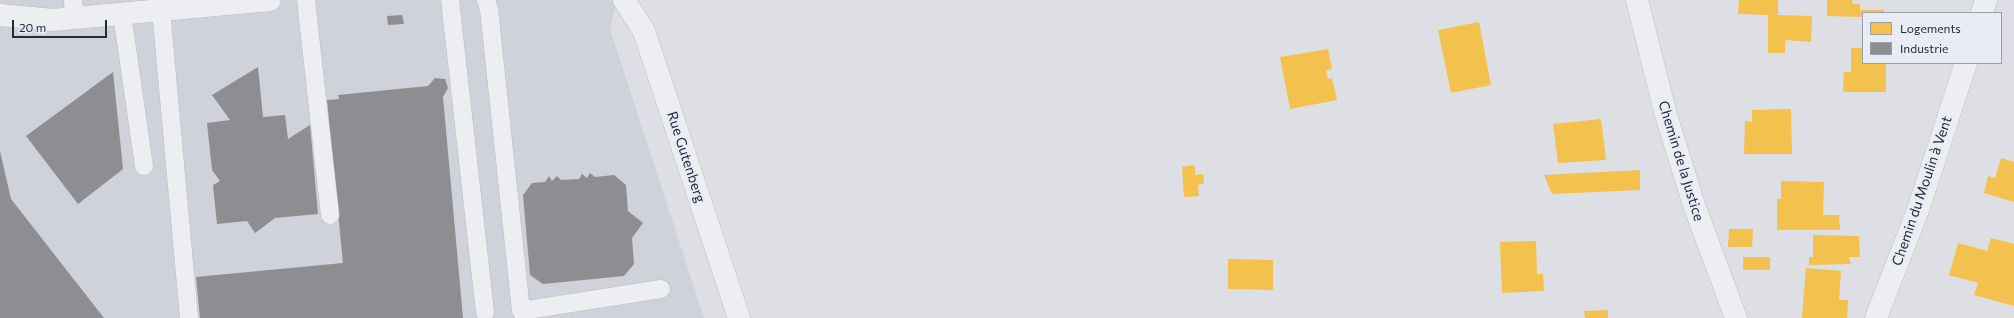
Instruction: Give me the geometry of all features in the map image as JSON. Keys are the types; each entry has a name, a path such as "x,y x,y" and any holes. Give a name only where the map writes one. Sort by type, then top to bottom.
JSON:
{"street":[{"path":"0,15 53,20 74,9 122,14 270,0"},
{"name":"Rue Gutenberg","path":"624,0 644,30 739,318"},
{"name":"Chemin de la Justice","path":"1637,0 1664,107 1694,206 1736,318"},
{"path":"1982,12 1986,0"},
{"name":"Chemin du Moulin à Vent","path":"1876,318 1918,210 1966,64"}],"lane":[{"path":"306,0 330,215"},
{"path":"450,0 485,312"},
{"path":"486,0 489,9 521,311 661,289"},
{"path":"161,10 189,318"},
{"path":"122,14 144,166"}],"shaded area":[{"path":"0,0 617,0 610,29 704,318 0,318"}],"building: Logements":[{"path":"1739,0 1778,0 1778,15 1812,16 1811,42 1785,40 1785,53 1768,53 1768,15 1738,14"},
{"path":"1827,0 1852,0 1853,4 1860,4 1860,10 1884,10 1884,12 1862,12 1862,17 1827,16"},
{"path":"1479,22 1491,85 1451,93 1438,30"},
{"path":"1851,48 1862,48 1862,64 1886,64 1886,92 1843,92 1844,72 1851,72"},
{"path":"1328,49 1332,69 1326,71 1328,79 1332,78 1337,100 1290,109 1280,57"},
{"path":"1791,109 1792,154 1744,154 1745,121 1752,122 1752,110"},
{"path":"1601,119 1606,160 1558,163 1553,124"},
{"path":"2001,158 2014,162 2014,202 1984,193 1988,176 1995,178"},
{"path":"1195,165 1195,175 1203,174 1204,184 1198,185 1199,196 1184,197 1182,167"},
{"path":"1640,170 1640,190 1552,194 1544,175"},
{"path":"1781,181 1824,182 1823,215 1839,215 1840,230 1777,230 1777,199 1781,199"},
{"path":"1729,229 1753,229 1752,247 1728,247"},
{"path":"1813,235 1859,236 1860,257 1849,257 1851,264 1809,265 1809,257 1813,257"},
{"path":"1991,238 2014,244 2014,306 1974,295 1978,283 1949,275 1958,243 1987,251"},
{"path":"1536,241 1537,274 1543,274 1544,291 1502,293 1500,242"},
{"path":"1743,257 1770,257 1770,270 1743,270"},
{"path":"1228,259 1273,260 1273,290 1228,289"},
{"path":"1806,268 1841,271 1839,300 1848,300 1847,318 1802,318"},
{"path":"1608,310 1608,318 1585,318 1584,311"}],"building: Industrie":[{"path":"402,15 404,24 388,25 387,16"},
{"path":"258,67 263,117 285,115 288,139 310,125 318,214 275,218 255,233 247,221 217,224 213,185 220,181 212,170 207,123 230,120 212,95"},
{"path":"113,72 123,169 78,204 26,136"},
{"path":"435,78 445,79 448,88 443,97 463,318 200,318 196,277 343,263 327,100 339,99 338,95 428,86"},
{"path":"0,151 11,199 104,318 0,318"},
{"path":"590,173 595,177 614,175 626,185 628,211 643,223 632,238 634,264 624,276 543,284 530,275 523,195 532,183 545,182 549,176 552,181 557,176 561,180 579,179 582,174 587,178"}]}
